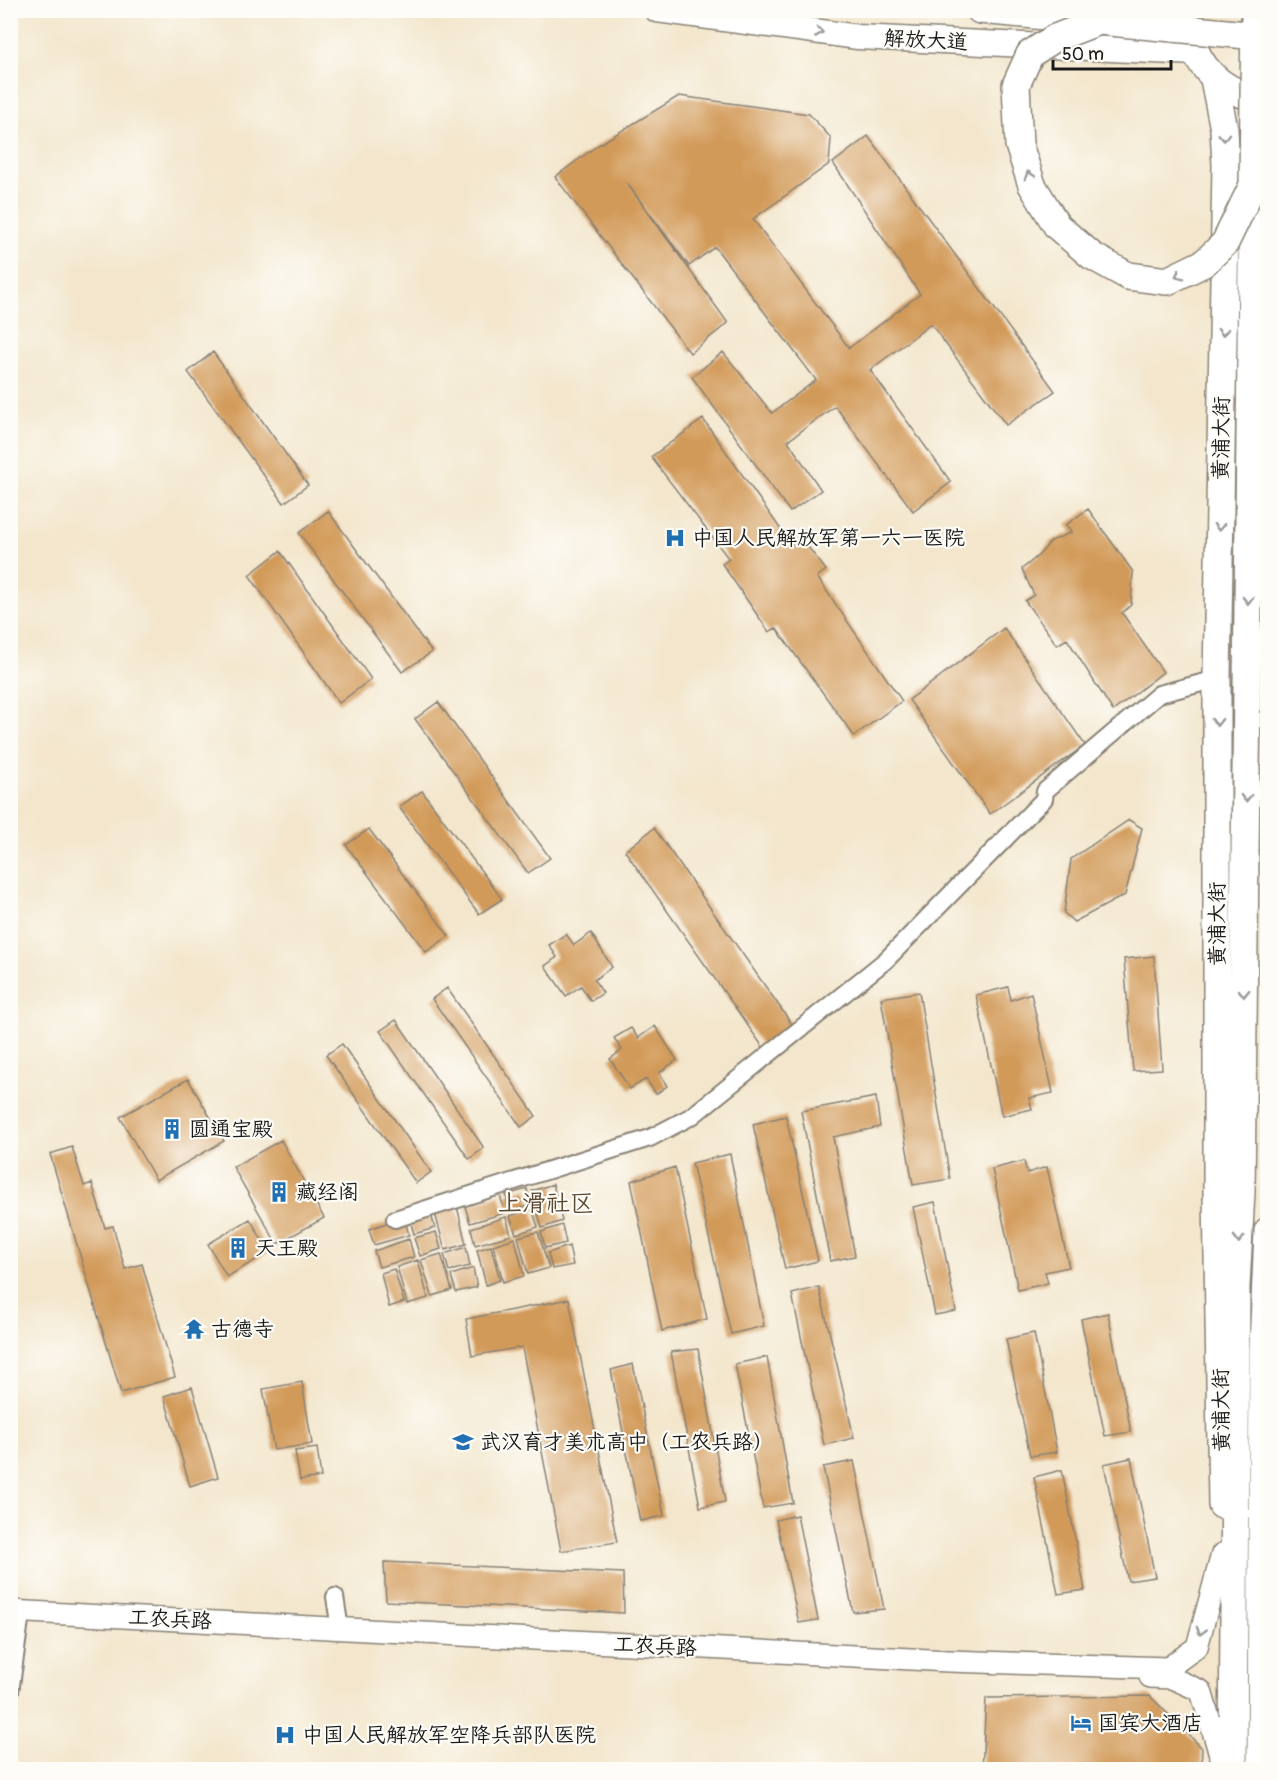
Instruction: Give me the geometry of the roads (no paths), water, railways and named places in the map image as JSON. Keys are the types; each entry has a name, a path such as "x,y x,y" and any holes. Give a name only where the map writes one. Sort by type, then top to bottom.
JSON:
{"main road":[{"name":"解放大道","path":"657,10 858,37 1196,53"},
{"name":"解放大道","path":"980,10 1268,37"},
{"path":"1191,10 1191,34 1196,53 1214,79 1234,92 1256,98 1268,98"},
{"path":"1241,10 1268,13"},
{"path":"1225,1766 1236,1287 1241,1192 1255,10"},
{"path":"1099,21 1055,38 1030,54 1016,85 1019,145 1032,185 1057,226 1092,256 1128,276 1167,281 1204,263 1225,243 1253,185"},
{"name":"黄浦大街","path":"1214,79 1224,129 1226,165 1217,680 1220,1340 1225,1766"},
{"path":"1261,1770 1263,1350 1268,1231"},
{"path":"1220,1340 1236,1287"}],"street":[{"path":"395,1219 650,1138 692,1116 886,960 1044,799 1045,791 1159,694 1217,680"},
{"name":"工农兵路","path":"14,1617 340,1629 949,1661 1168,1668 1197,1647 1222,1554"},
{"path":"335,1597 340,1629"},
{"path":"10,1692 14,1617"},
{"name":"工农兵路","path":"14,1617 949,1671 1172,1678 1201,1691 1225,1766"}],"place":[{"name":"中国人民解放军第一六一医院","path":"675,538"},
{"name":"圆通宝殿","path":"172,1129"},
{"name":"藏经阁","path":"279,1192"},
{"name":"天王殿","path":"238,1248"},
{"name":"古德寺","path":"194,1329"},
{"name":"武汉育才美术高中（工农兵路）","path":"463,1442"},
{"name":"国宾大酒店","path":"1081,1723"},
{"name":"中国人民解放军空降兵部队医院","path":"285,1735"}],"district":[{"name":"上滑社区","path":"546,1203"}]}
